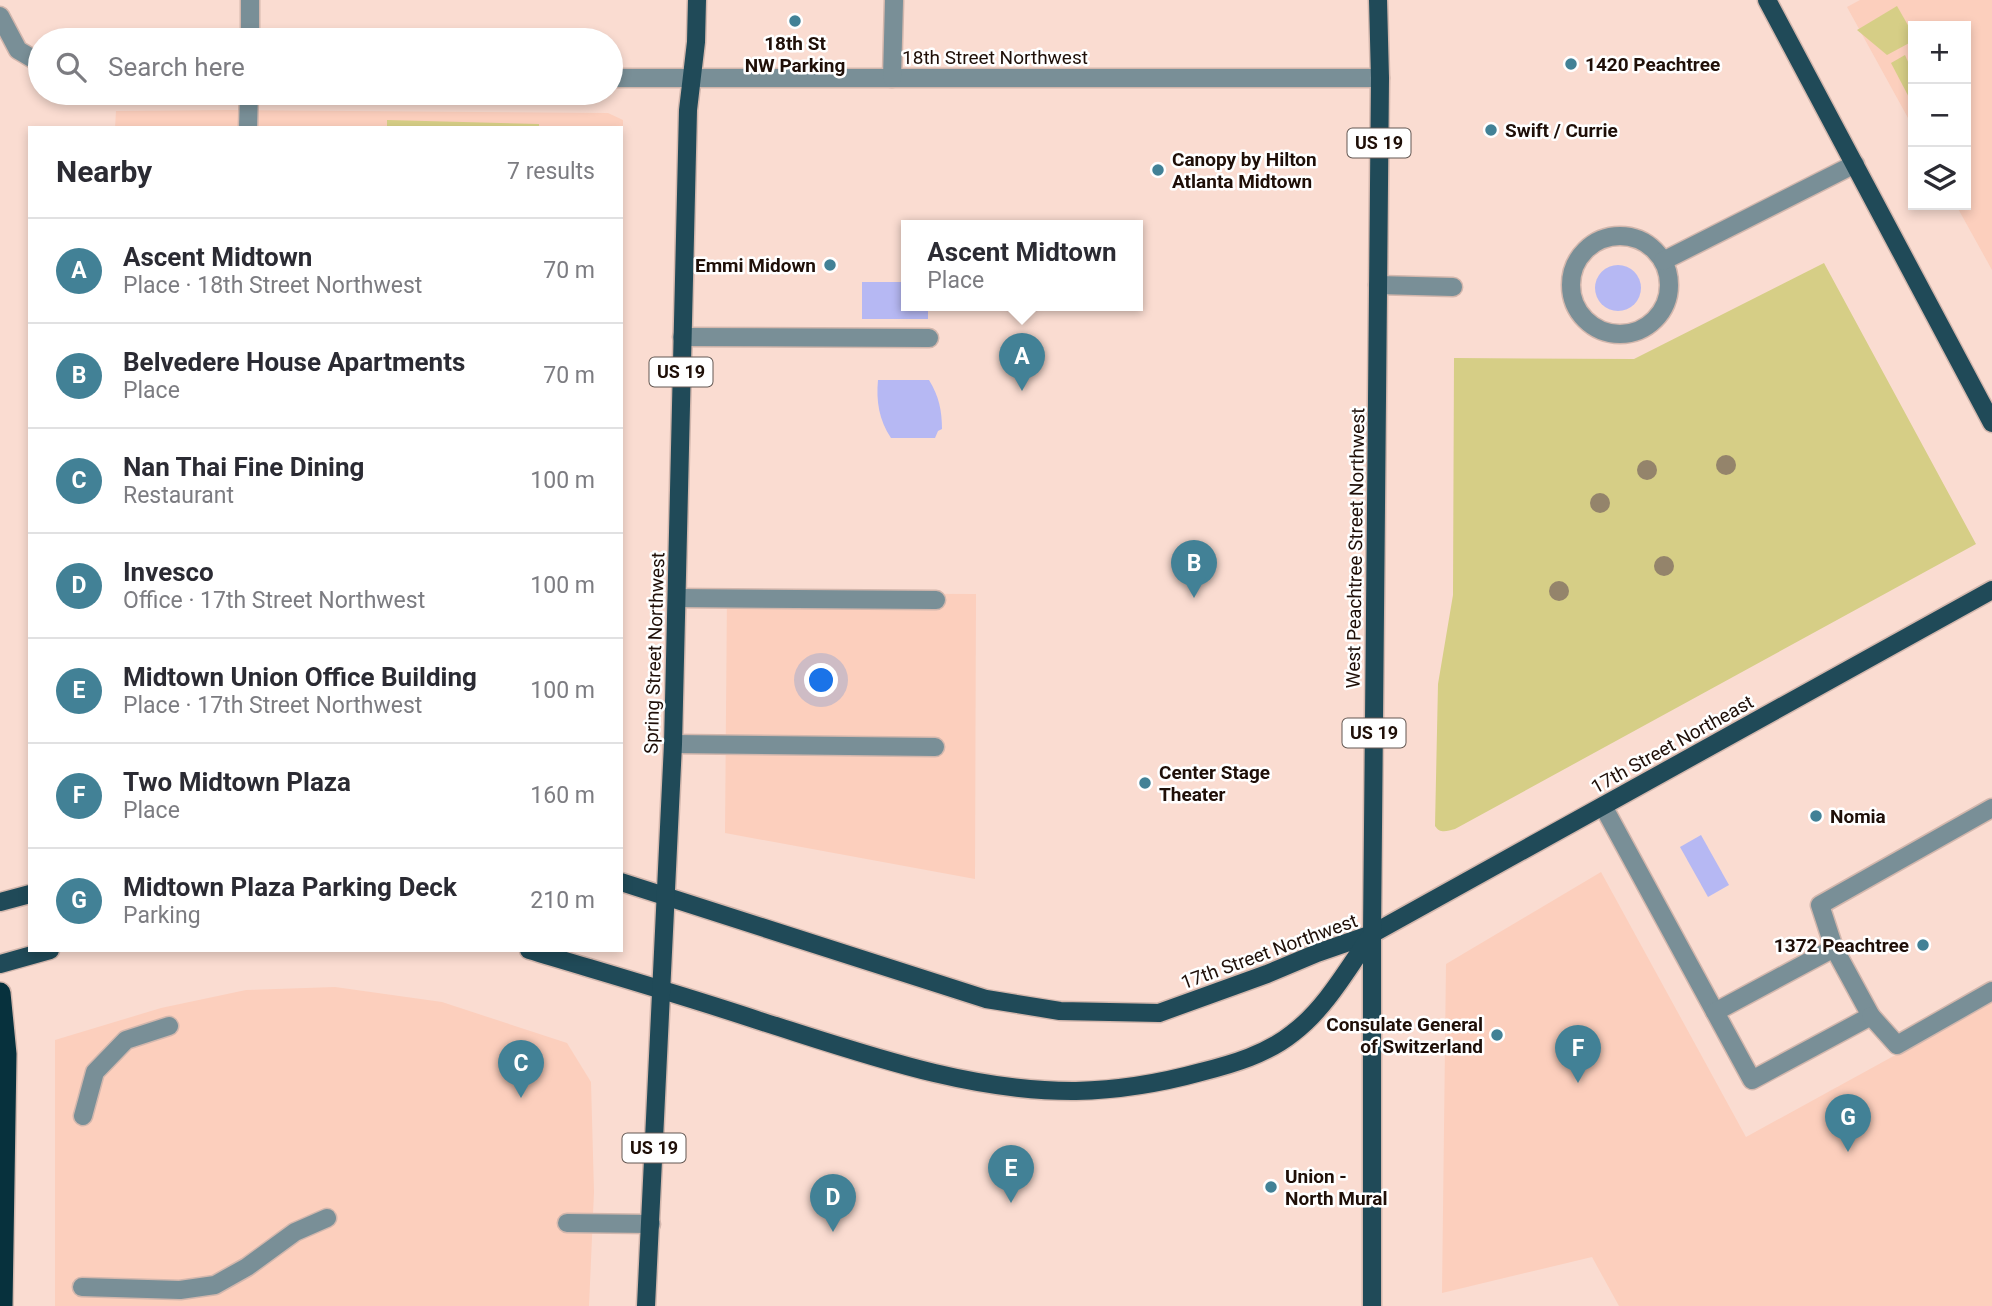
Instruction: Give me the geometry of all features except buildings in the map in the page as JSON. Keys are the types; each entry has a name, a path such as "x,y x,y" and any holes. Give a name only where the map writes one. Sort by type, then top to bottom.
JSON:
{"highway":[{"path":"0,993 6,1054 2,1306"}],"main road":[{"name":"Spring Street Northwest","path":"646,1306 673,744 688,110 697,0"},
{"name":"West Peachtree Street Northwest","path":"1372,1306 1372,934 1380,78 1378,0"},
{"path":"1767,0 1992,423"},
{"name":"17th Street Northeast","path":"1372,934 1992,590"},
{"name":"17th Street Northwest","path":"623,883 986,999 1060,1011 1159,1013 1372,934"},
{"path":"0,902 28,895"},
{"name":"17th Street Northwest","path":"536,952 873,1056 930,1071 989,1083 1074,1091 1175,1080 1245,1060 1270,1048 1292,1034 1315,1013 1372,934"},
{"path":"0,964 43,952"}],"street":[{"path":"250,0 250,28"},
{"path":"892,78 894,1"},
{"path":"0,16 18,50 28,56"},
{"name":"18th Street Northwest","path":"623,78 1380,78"},
{"path":"248,126 249,105"},
{"path":"1664,261 1855,164"},
{"path":"1624,236 1640,240 1654,248 1664,261 1669,276 1670,293 1655,322 1641,331 1625,335 1608,334 1592,327 1581,316 1569,288 1573,269 1581,254 1593,244 1608,237 1624,236"},
{"path":"1378,285 1453,287"},
{"path":"682,337 929,338"},
{"path":"677,598 936,600"},
{"path":"673,744 935,747"},
{"path":"1603,806 1752,1080 1871,1016"},
{"path":"1992,808 1820,905 1834,948 1871,1016 1896,1045 1992,991"},
{"path":"1715,1012 1834,948"},
{"path":"83,1115 95,1072 126,1040 169,1026"},
{"path":"82,1287 180,1290 215,1285 247,1267 295,1232 327,1218"},
{"path":"567,1223 651,1224"}],"shaded area":[{"path":"1860,0 1992,0 1992,270 1959,210 1971,210 1971,21 1908,21 1908,118 1847,7"},
{"path":"1897,6 1908,25 1908,44 1887,55 1857,30"},
{"path":"1905,55 1908,62 1908,95 1891,63"},
{"path":"116,111 608,113 623,120 623,126 115,126"},
{"path":"387,120 539,124 539,126 387,126"},
{"path":"1824,263 1976,544 1455,829 1439,830 1435,826 1438,684 1453,595 1454,358 1634,359"},
{"path":"727,593 976,594 975,879 725,833"},
{"path":"1601,872 1746,1137 1992,1002 1992,1306 1619,1306 1592,1257 1442,1293 1446,964"},
{"path":"335,987 442,1002 567,1043 591,1082 594,1192 589,1306 55,1306 55,1040 161,1008 246,990"}],"water":[{"path":"1618,265 1635,271 1641,288 1635,305 1618,311 1601,305 1595,288 1601,271"},
{"path":"862,282 901,282 901,311 928,311 928,319 862,319"},
{"path":"878,380 929,380 938,398 941,416 942,429 935,438 891,438 879,410"},
{"path":"1701,835 1729,885 1708,897 1680,847"}],"place":[{"name":"18th St NW Parking","path":"795,21"},
{"name":"1420 Peachtree","path":"1571,64"},
{"name":"Swift / Currie","path":"1491,130"},
{"name":"Canopy by Hilton Atlanta Midtown","path":"1158,170"},
{"name":"Emmi Midown","path":"830,265"},
{"name":"Ascent Midtown","path":"1022,391"},
{"name":"Belvedere House Apartments","path":"1194,598"},
{"name":"Center Stage Theater","path":"1145,783"},
{"name":"Nomia","path":"1816,816"},
{"name":"1372 Peachtree","path":"1923,945"},
{"name":"Consulate General of Switzerland","path":"1497,1035"},
{"name":"Two Midtown Plaza","path":"1578,1083"},
{"name":"Nan Thai Fine Dining","path":"521,1098"},
{"name":"Midtown Plaza Parking Deck","path":"1848,1152"},
{"name":"Union - North Mural","path":"1271,1187"},
{"name":"Midtown Union Office Building","path":"1011,1203"},
{"name":"Invesco","path":"833,1232"}]}
